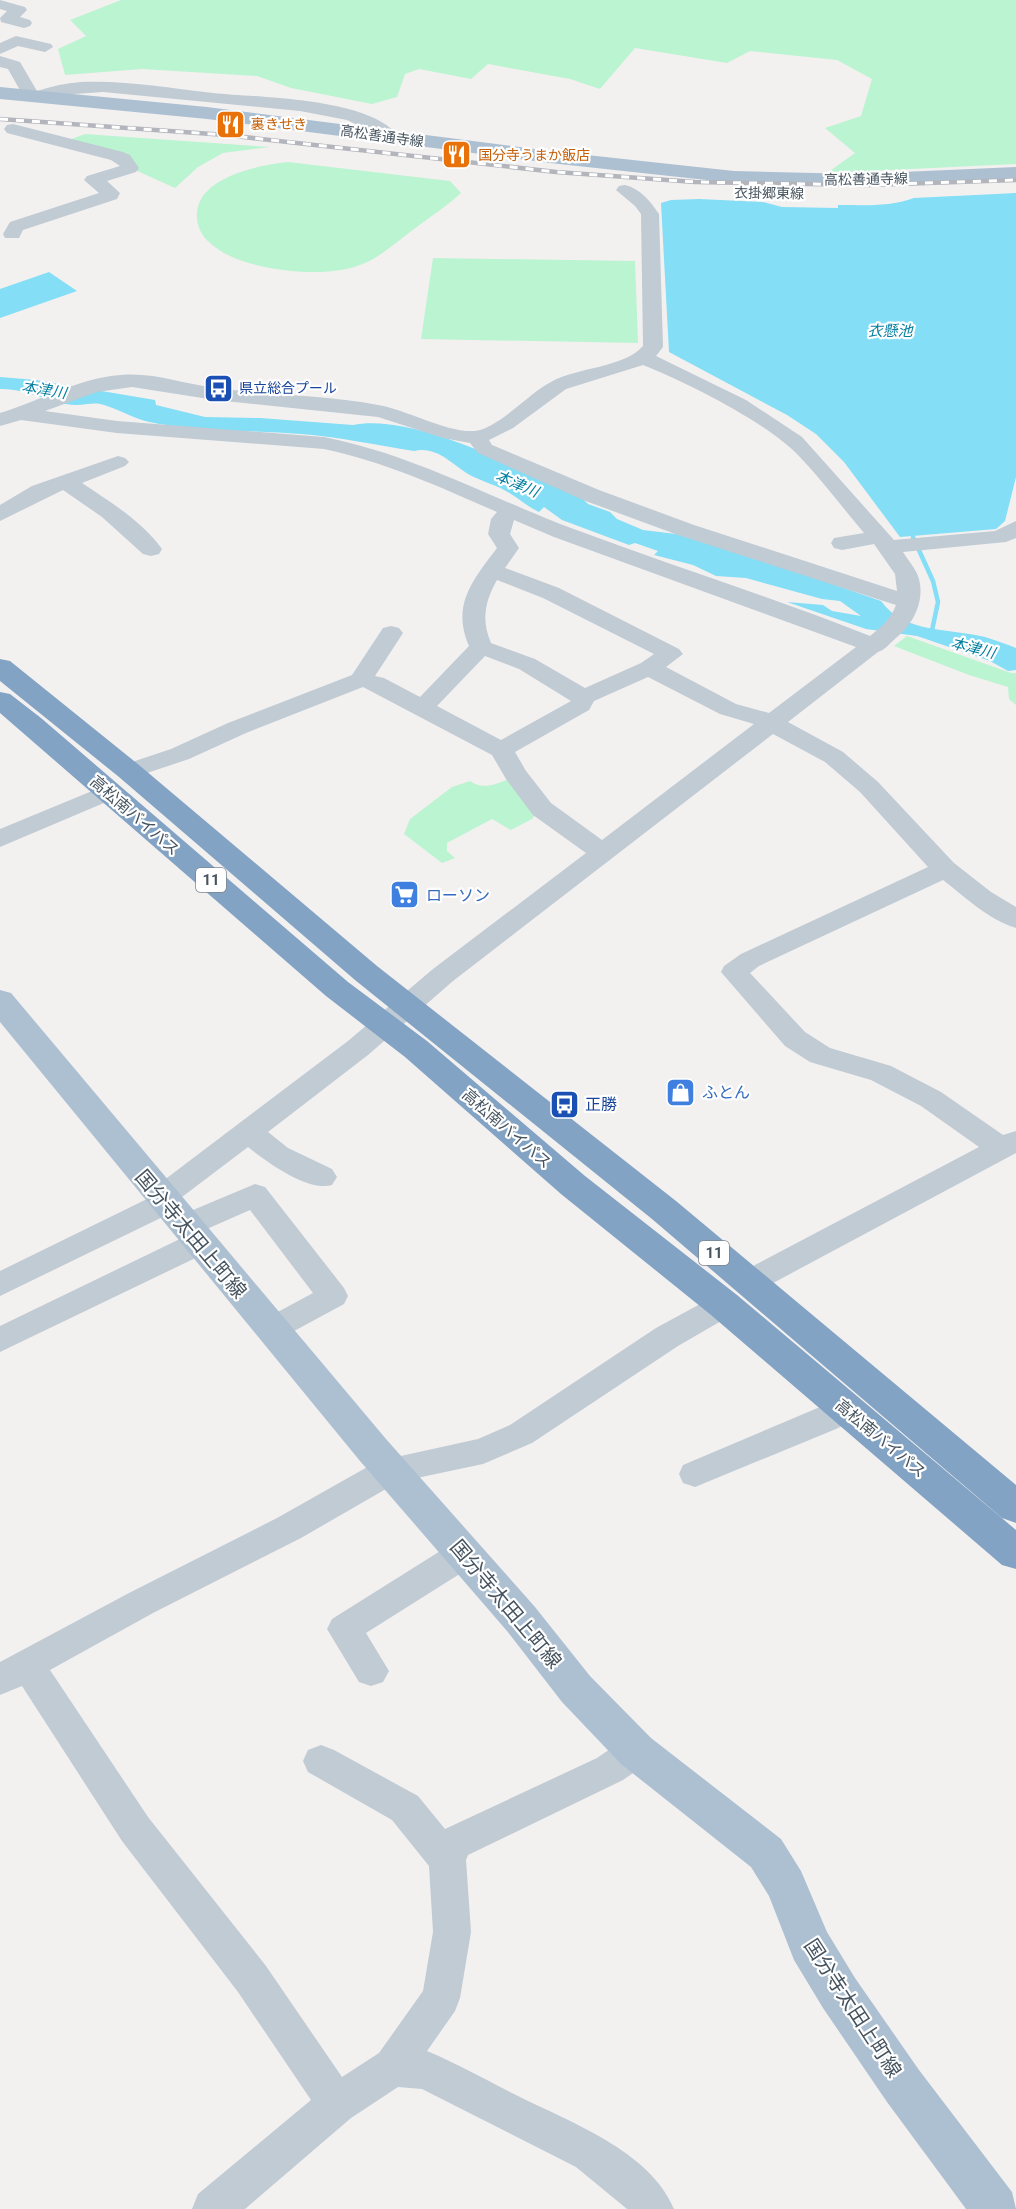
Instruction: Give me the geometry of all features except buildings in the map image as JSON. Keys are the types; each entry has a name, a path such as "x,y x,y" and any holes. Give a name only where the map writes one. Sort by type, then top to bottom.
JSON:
{"highway":[{"name":"高松南バイパス","path":"0,667 338,989 395,1016 664,1210 736,1293 846,1408 1016,1553"},
{"name":"高松南バイパス","path":"0,700 119,782"},
{"name":"高松南バイパス","path":"736,1293 1016,1507"}],"main road":[{"name":"高松善通寺線","path":"0,93 24,115 64,98 158,107 391,138 695,174 840,181 1016,173"},
{"path":"609,164 612,177 625,190"},
{"name":"衣掛郷東線","path":"625,190 795,194 1016,188"},
{"name":"国分寺太田上町線","path":"0,1001 390,1470 465,1553 576,1689 636,1751 766,1852 786,1885 810,1945 839,1993 903,2086 995,2209"}],"street":[{"path":"0,4 19,10 8,19 24,23"},
{"path":"0,49 16,41 45,48"},
{"path":"0,61 14,66 29,92 24,115"},
{"path":"24,115 55,90 117,88 310,108 351,116 379,129 391,138"},
{"path":"12,234 16,226 111,195 93,180 130,168 124,159 24,115"},
{"path":"625,190 642,202 650,214 653,346 644,358"},
{"path":"0,1340 178,1217 247,1131 358,1048 452,967 728,754 876,644 904,615 909,586 906,574 883,542 842,491 805,450 787,434 765,419 663,365 644,358 575,378 558,386 490,432 476,437 458,434 380,411 256,399 122,381 90,387 18,415"},
{"path":"18,415 117,427 324,443 356,448 441,479 561,532 876,644"},
{"path":"476,437 485,449 591,495 686,530 907,603"},
{"path":"0,514 64,481 118,462"},
{"path":"64,481 99,503 151,549"},
{"path":"512,512 502,519 499,534 508,548 473,604 473,632 481,647 527,664 584,697"},
{"path":"842,543 998,537 1016,528"},
{"path":"492,571 551,593 671,654 649,668 584,697 581,705 501,750"},
{"path":"361,680 391,633"},
{"path":"423,707 481,647"},
{"path":"649,668 728,708 753,715 834,757 868,787 945,869 982,898 1016,919"},
{"path":"0,839 246,724 361,680 376,683 501,750 515,774 542,809 602,852"},
{"path":"945,869 750,960 734,972 795,1039 820,1055 881,1073 931,1099 1009,1145"},
{"path":"247,1131 278,1155 322,1177"},
{"path":"337,2104 252,1979 13,1672 289,1528 390,1470 483,1451 521,1434 736,1293 1009,1145"},
{"path":"0,1284 178,1217 255,1196 333,1296 272,1329"},
{"path":"695,1474 825,1420 846,1408"},
{"path":"371,1671 344,1629 465,1553"},
{"path":"393,2067 441,1998 452,1932 447,1860 454,1843 610,1769 636,1751"},
{"path":"321,1761 405,1808 447,1860"},
{"path":"213,2209 337,2104 390,2067 425,2070 590,2153 639,2191 652,2209"}],"green space":[{"path":"121,0 1016,0 1016,164 827,173 855,153 825,128 861,116 872,79 837,60 750,51 727,63 635,48 600,89 570,79 488,64 471,79 419,69 405,74 397,97 372,104 291,88 257,76 142,69 65,75 58,49 86,36 70,20"},
{"path":"85,134 270,147 223,153 198,167 175,188 69,140"},
{"path":"288,162 450,181 461,193 380,255 365,263 341,270 302,272 259,266 222,252 207,240 198,226 197,219 199,205 205,193 230,176 261,166"},
{"path":"433,258 635,261 638,343 421,339"},
{"path":"907,636 1016,673 1016,705 1009,699 1008,687 969,675 894,646"},
{"path":"512,778 538,811 532,819 511,830 492,819 447,843 447,851 455,858 442,863 404,834 410,819 452,787 470,781 485,786"}],"water":[{"name":"衣懸池","path":"1016,193 1016,477 1005,521 996,529 900,537 844,462 816,434 787,415 669,352 661,203 671,200 699,199 763,202 782,207 838,208 838,205 886,204 914,198"},
{"path":"49,272 77,291 0,318 0,289"},
{"name":"本津川","path":"0,377 36,380 155,400 156,405 205,417 260,418 353,425 378,424 407,427 437,435 528,472 580,496 588,504 610,512 617,519 643,530 676,534 769,562 881,601 891,612 915,625 985,637 1016,648 1016,670 1008,671 990,661 917,636 866,629 787,602 823,605 832,611 861,616 840,601 822,599 746,578 716,576 693,565 654,555 658,551 635,543 629,545 562,520 544,507 539,512 506,491 468,474 443,456 430,451 414,451 315,435 163,425 95,403 67,404 20,391 0,389"}],"waterway":[{"path":"913,537 933,581 938,602 931,635"}],"railway":[{"path":"0,119 226,135 556,172 695,182 868,185 1016,180"}],"place":[{"name":"裏きせき","path":"230,124"},
{"name":"国分寺うまか飯店","path":"457,155"},
{"name":"県立総合プール","path":"218,388"},
{"name":"ローソン","path":"405,895"},
{"name":"ふとん","path":"681,1092"},
{"name":"正勝","path":"564,1104"}]}
